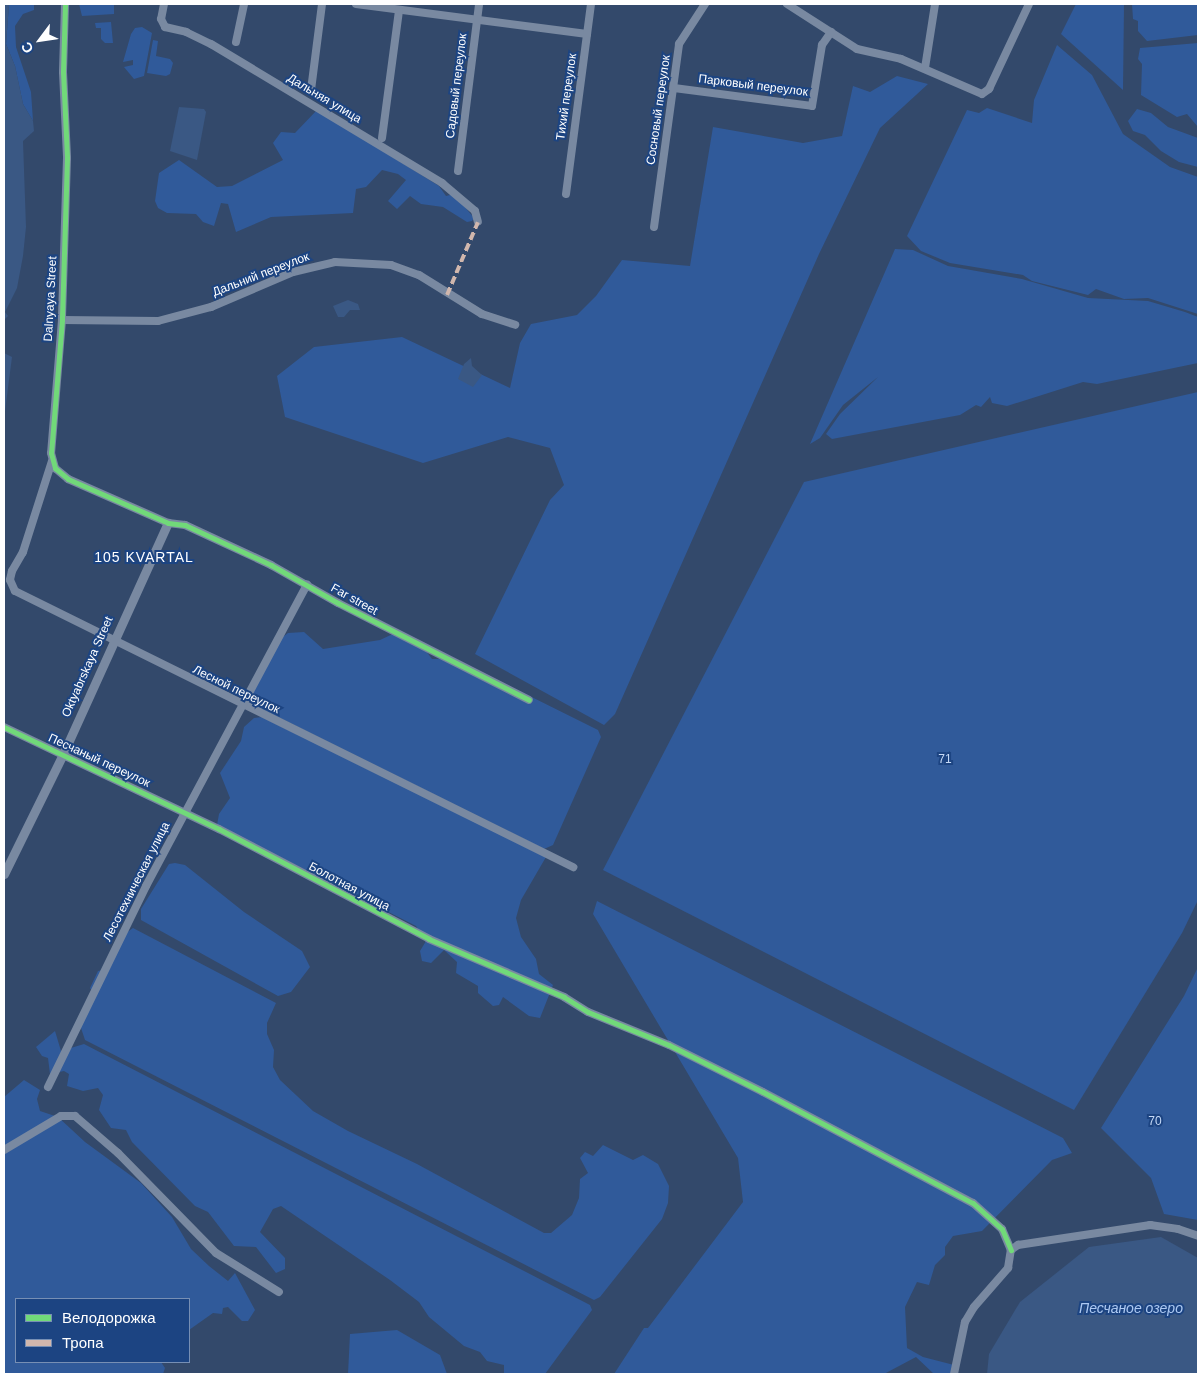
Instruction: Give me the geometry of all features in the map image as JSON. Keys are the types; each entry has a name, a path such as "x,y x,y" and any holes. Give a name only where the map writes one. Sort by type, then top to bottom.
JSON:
{"street":[{"name":"Dalnyaya Street","path":"52,461 62,320 68,158 63,72 65,4"},
{"name":"Дальняя улица","path":"164,4 161,19 166,27 186,32 211,44 442,183 475,211 478,222"},
{"path":"236,42 244,4"},
{"path":"311,90 322,4"},
{"path":"356,4 587,34"},
{"name":"Садовый переулок","path":"458,171 479,4"},
{"name":"Тихий переулок","path":"566,194 591,4"},
{"name":"Сосновый переулок","path":"654,227 679,44 705,4"},
{"path":"787,4 857,49 884,53 926,68 982,94 986,92 1029,4"},
{"path":"926,68 935,4"},
{"path":"382,138 399,10"},
{"name":"Парковый переулок","path":"674,88 812,106 822,45 831,32"},
{"name":"Дальний переулок","path":"62,320 167,319 211,307 293,272 335,262 400,269 419,275 482,314 515,325"},
{"path":"52,461 68,479 168,523"},
{"name":"Лесной переулок","path":"52,461 23,552 12,570 12,587 15,591 243,706 574,867"},
{"name":"Far street","path":"168,523 185,525 307,584 338,604 529,700"},
{"name":"Oktyabrskaya Street","path":"4,874 64,754 113,641 168,523"},
{"name":"Лесотехническая улица","path":"48,1087 185,813 307,584"},
{"name":"Песчаный переулок","path":"4,727 185,813"},
{"name":"Болотная улица","path":"185,813 429,939 564,997 588,1012 669,1045 974,1203 1002,1230 1011,1250"},
{"path":"4,1150 62,1116 75,1116 118,1153 216,1253 279,1292"},
{"path":"954,1374 965,1322 974,1306 1008,1268 1011,1250 1030,1242 1070,1238 1134,1226 1178,1229 1198,1236"}],"green space":[{"path":"9,4 34,4 34,10 23,14 15,26 16,47 31,92 33,121 23,104 15,66 6,44"},
{"path":"79,4 114,4 114,14 82,16"},
{"path":"1076,4 1124,4 1123,90 1061,34"},
{"path":"1132,4 1198,4 1198,35 1147,41 1138,31 1138,21 1133,19"},
{"path":"111,22 113,43 105,43 101,39 101,28 96,28 95,23"},
{"path":"142,27 152,33 144,76 134,79 124,67 133,65 133,60 123,62 131,34 135,28"},
{"path":"153,40 158,41 156,56 170,59 173,63 170,74 166,76 147,73"},
{"path":"1198,43 1198,127 1187,114 1177,117 1141,95 1142,64 1138,59 1140,48"},
{"path":"1057,45 1092,75 1123,134 1170,167 1198,177 1198,314 1148,298 1124,299 1096,289 1088,295 1032,281 1023,275 950,263 921,251 907,236 967,110 979,113 987,108 1032,123 1034,100"},
{"path":"897,76 928,84 880,128 819,254 615,714 604,725 475,654 550,500 564,485 550,448 508,437 423,463 285,417 277,376 314,347 402,337 510,388 520,343 531,324 577,315 596,296 622,260 690,266 713,127 803,143 842,136 853,86 870,92"},
{"path":"1137,109 1151,113 1168,127 1198,138 1198,167 1179,162 1161,151 1145,135 1133,131 1128,121"},
{"path":"317,110 439,186 446,196 454,194 474,218 472,221 467,222 443,207 421,204 410,196 397,209 388,201 406,180 398,174 382,170 366,187 356,189 353,213 271,217 236,232 228,204 221,203 214,226 203,222 196,214 167,213 158,208 155,201 159,173 179,160 217,187 232,186 283,160 273,143 281,132 295,133"},
{"path":"895,249 913,250 948,266 1022,279 1088,298 1148,301 1185,312 1198,317 1198,363 1097,384 1083,382 1007,406 992,403 990,397 981,407 976,405 960,415 832,439 826,434 840,414 878,377 843,405 820,438 810,444"},
{"name":"71","path":"1198,392 1198,900 1182,933 1074,1110 603,870 804,482"},
{"path":"304,632 323,649 380,640 395,633 420,643 432,659 455,659 598,730 601,737 553,845 544,849 250,703 247,691 280,639 288,633"},
{"path":"262,717 546,857 521,900 516,918 521,937 536,959 539,974 553,985 540,1018 529,1016 503,997 499,1005 493,1006 478,993 478,986 456,973 457,962 444,950 431,963 422,961 420,951 426,941 416,926 217,825 219,814 230,798 220,773 241,741 244,727 254,718"},
{"path":"169,864 185,865 244,912 302,951 310,967 291,992 278,996 141,920 141,909"},
{"path":"597,901 1063,1138 1072,1153 1052,1160 982,1231 953,1236 945,1247 945,1255 935,1265 929,1285 917,1282 905,1307 907,1348 923,1357 954,1365 958,1374 934,1374 916,1357 884,1374 614,1374 644,1328 648,1328 743,1202 738,1158 593,914"},
{"path":"133,928 276,1003 267,1023 267,1034 274,1050 273,1067 280,1080 313,1111 348,1131 417,1164 544,1233 551,1233 572,1215 579,1198 580,1179 588,1173 580,1158 585,1152 593,1156 603,1145 633,1160 643,1155 658,1164 669,1186 668,1203 662,1219 600,1297 594,1300 85,1040 80,1025 94,996 90,988 98,971 108,969 126,933"},
{"name":"70","path":"1198,967 1198,1220 1164,1214 1151,1178 1101,1128 1184,996"},
{"path":"55,1031 61,1051 84,1044 590,1305 592,1310 545,1374 504,1374 504,1365 487,1361 480,1352 464,1346 429,1317 419,1302 281,1206 273,1209 260,1232 285,1258 285,1269 276,1273 256,1247 234,1246 208,1212 195,1206 132,1142 126,1130 111,1128 99,1110 103,1095 98,1088 83,1091 67,1086 69,1074 64,1071 50,1074 48,1058 42,1056 36,1047"},
{"path":"24,1080 40,1090 37,1099 40,1111 58,1117 85,1142 141,1183 172,1217 191,1249 209,1266 228,1281 235,1273 255,1310 248,1321 242,1321 228,1307 223,1308 222,1314 213,1313 190,1329 190,1298 15,1298 15,1363 162,1363 165,1368 163,1374 4,1374 4,1097"},
{"path":"397,1330 440,1355 447,1374 348,1374 350,1334"}],"water":[{"path":"4,4 9,4 6,44 15,66 23,104 33,121 34,131 23,141 26,227 23,256 17,288 5,312 8,316 4,320"},
{"path":"179,107 204,109 206,112 197,160 170,151"},
{"path":"348,300 358,304 360,310 350,310 344,317 338,317 333,306"},
{"path":"4,353 12,357 4,419"},
{"path":"471,358 472,366 482,375 473,387 458,379 464,364"},
{"name":"Песчаное озеро","path":"1161,1237 1198,1258 1198,1374 987,1374 989,1354 1020,1302 1089,1247"}],"marked path":[{"path":"447,295 478,222"}],"cycle path":[{"path":"65,4 63,72 67,158 62,320 51,453 55,468 68,479 168,523 185,525 271,565 338,603 529,700"},
{"path":"4,727 219,829 429,939 564,997 588,1012 669,1045 763,1092 973,1203 1002,1229 1011,1250"}],"district":[{"name":"105 KVARTAL","path":"144,557"}]}
